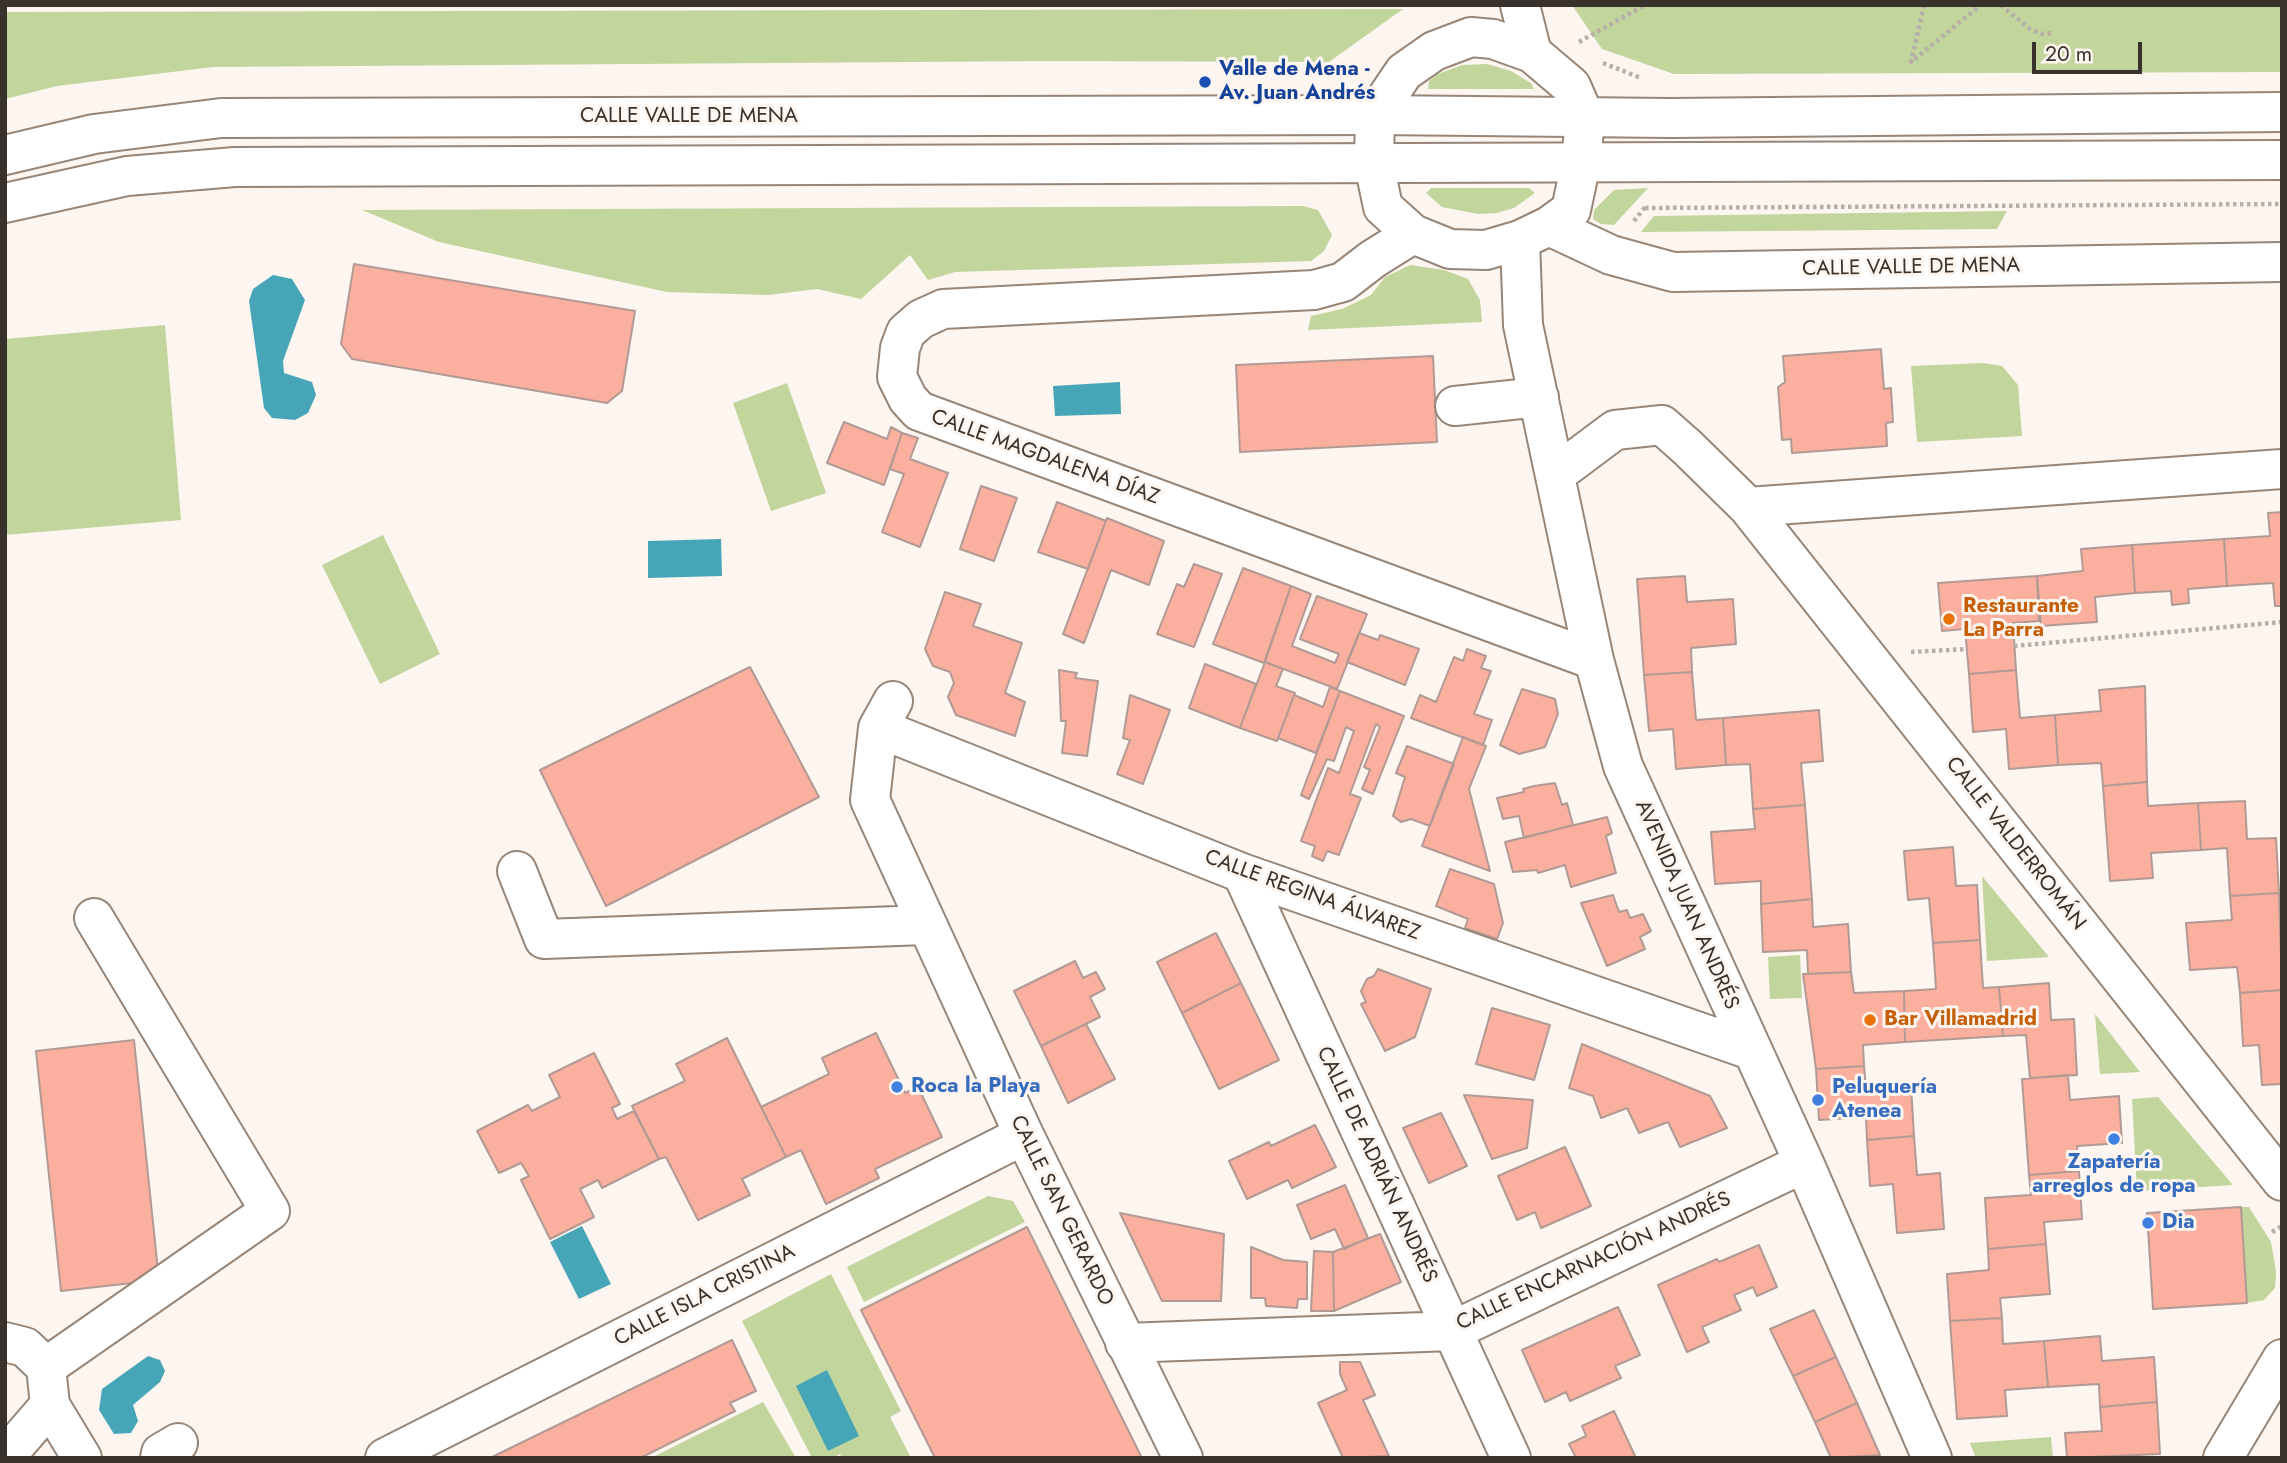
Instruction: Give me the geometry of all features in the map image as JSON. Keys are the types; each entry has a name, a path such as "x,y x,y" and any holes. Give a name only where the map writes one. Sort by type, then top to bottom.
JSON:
{"street":[{"path":"1520,5 1532,53"},
{"path":"1375,115 1404,72 1479,21 1493,39 1532,53 1571,86 1585,118 1581,163 1571,209 1518,239"},
{"name":"CALLE VALLE DE MENA","path":"5,155 94,134 221,118 1375,115 1585,118 2282,112"},
{"name":"CALLE VALLE DE MENA","path":"1375,115 1374,164 1384,207 1413,234 1450,249 1518,239 1611,255 1673,272 2282,262"},
{"path":"5,204 127,176 235,167 2282,160"},
{"name":"CALLE MAGDALENA DÍAZ","path":"1413,234 1343,282 1314,290 943,309 921,318 906,332 900,348 897,377 908,399 919,411 1594,660"},
{"name":"AVENIDA JUAN ANDRÉS","path":"1518,239 1523,325 1594,660 1623,766 1804,1163 1932,1458"},
{"path":"1455,406 1539,397"},
{"name":"CALLE VALDERROMÁN","path":"1556,474 1615,430 1662,425 1748,507 2282,1181"},
{"path":"1748,507 2282,469"},
{"name":"CALLE REGINA ÁLVAREZ","path":"886,715 1242,873 1751,1050"},
{"name":"CALLE SAN GERARDO","path":"886,715 870,800 925,925 1024,1135 1183,1458"},
{"path":"517,870 544,939 925,925"},
{"name":"CALLE DE ADRIÁN ANDRÉS","path":"1242,873 1511,1458"},
{"path":"46,1367 270,1211 94,918"},
{"name":"CALLE ISLA CRISTINA","path":"385,1458 1024,1135"},
{"name":"CALLE ENCARNACIÓN ANDRÉS","path":"1125,1343 1452,1331 1804,1163"},
{"path":"5,1342 25,1347 46,1367 50,1405 82,1458"},
{"path":"2223,1458 2282,1359"},
{"path":"5,1457 50,1405"}],"path":[{"path":"1578,43 1645,5"},
{"path":"1924,5 1911,62 1981,5"},
{"path":"2001,5 2030,29 2042,34 2054,33"},
{"path":"1645,208 2282,204"},
{"path":"2014,646 2282,622"},
{"path":"1903,652 1966,649"},
{"path":"2272,1232 2282,1226"}],"green space":[{"path":"1572,5 2282,5 2282,72 1674,74 1602,49"},
{"path":"1403,9 1329,62 1053,61 213,67 57,86 5,99 5,12"},
{"path":"1487,64 1511,71 1531,83 1534,89 1428,89 1429,81 1438,74 1462,65"},
{"path":"1431,188 1529,188 1535,193 1514,208 1497,213 1478,214 1442,207 1426,193"},
{"path":"1648,188 1614,225 1601,224 1593,219 1594,210 1614,190"},
{"path":"1303,206 1318,210 1332,235 1324,251 1311,261 955,272 928,280 910,255 861,299 817,289 768,295 667,292 439,242 362,210"},
{"path":"2007,211 1997,229 1641,232 1654,216"},
{"path":"1410,265 1444,270 1468,279 1480,300 1482,322 1308,330 1311,316 1342,309 1371,295 1385,277"},
{"path":"165,325 181,520 5,535 5,339"},
{"path":"1984,363 2002,366 2018,385 2022,436 1917,442 1911,366"},
{"path":"787,383 826,493 771,511 733,403"},
{"path":"383,535 440,654 380,684 322,565"},
{"path":"1982,876 2049,957 1987,961"},
{"path":"1800,955 1802,998 1770,999 1768,957"},
{"path":"2095,1014 2140,1072 2100,1074"},
{"path":"2158,1097 2233,1185 2137,1191 2132,1099"},
{"path":"988,1196 1013,1201 1025,1222 864,1302 847,1267"},
{"path":"2241,1207 2249,1207 2271,1242 2276,1271 2275,1288 2264,1300 2247,1303"},
{"path":"831,1274 901,1411 890,1417 911,1458 842,1458 840,1454 833,1458 812,1458 742,1321"},
{"path":"763,1402 796,1458 651,1458"},
{"path":"2051,1437 2053,1458 1976,1458 1970,1443"}],"water":[{"path":"273,275 292,279 305,300 283,361 284,373 312,382 316,395 308,413 295,420 272,418 264,408 249,301 253,289"},
{"path":"1120,382 1121,414 1055,416 1053,386"},
{"path":"721,539 722,576 648,578 648,541"},
{"path":"582,1226 611,1284 579,1299 550,1242"},
{"path":"148,1356 160,1360 165,1371 160,1382 133,1405 138,1421 131,1433 114,1434 99,1410 102,1389"},
{"path":"827,1370 859,1436 828,1451 796,1386"}],"building":[{"path":"354,264 635,311 622,391 607,403 352,359 341,344"},
{"path":"1881,349 1884,389 1891,388 1893,422 1886,423 1887,446 1792,453 1791,439 1782,440 1778,387 1785,382 1783,356"},
{"path":"1433,356 1437,442 1240,452 1236,365"},
{"path":"844,422 887,439 891,427 902,433 884,485 827,463"},
{"path":"902,433 918,438 910,459 948,473 920,547 882,532 904,474 890,469"},
{"path":"981,486 1017,498 994,561 960,549"},
{"path":"1057,502 1106,521 1088,569 1038,552"},
{"path":"2282,512 2282,606 2275,606 2273,583 2227,586 2224,539 2270,536 2268,513"},
{"path":"1107,518 1164,541 1149,585 1111,570 1084,643 1063,634"},
{"path":"2224,539 2227,586 2188,589 2189,603 2172,605 2171,591 2135,593 2132,545"},
{"path":"2132,545 2135,593 2095,597 2097,622 2041,626 2037,576 2083,571 2081,549"},
{"path":"1194,564 1222,574 1194,647 1157,634 1177,584 1184,587"},
{"path":"1243,568 1291,586 1264,663 1213,644"},
{"path":"1685,576 1687,602 1733,599 1736,644 1691,648 1692,672 1644,675 1637,579"},
{"path":"2037,576 2039,621 2013,623 2016,670 1969,674 1965,629 1942,631 1938,583"},
{"path":"1291,586 1311,594 1292,646 1335,663 1339,654 1300,639 1317,596 1367,614 1337,689 1265,662"},
{"path":"945,592 981,604 973,626 1022,643 1005,693 1025,702 1015,736 956,715 948,697 954,683 950,672 933,666 925,649"},
{"path":"1359,633 1378,640 1380,635 1419,649 1405,685 1347,662"},
{"path":"1467,649 1486,656 1481,668 1491,671 1474,714 1492,720 1483,745 1411,718 1420,695 1436,702 1454,657 1463,661"},
{"path":"1265,662 1283,669 1276,686 1295,693 1277,741 1240,728"},
{"path":"1205,664 1256,684 1240,728 1189,708"},
{"path":"750,667 819,797 606,906 540,770"},
{"path":"1059,670 1077,673 1075,678 1098,681 1087,756 1062,753 1066,721 1061,721"},
{"path":"2016,670 2020,718 2055,715 2058,765 2009,769 2006,729 1973,732 1969,674"},
{"path":"1692,672 1696,720 1723,718 1726,765 1676,769 1673,729 1649,731 1644,675"},
{"path":"2145,686 2147,782 2103,786 2101,763 2058,765 2055,715 2101,711 2099,690"},
{"path":"1330,687 1340,691 1316,753 1278,738 1294,695 1323,707"},
{"path":"1522,689 1555,699 1558,714 1545,747 1519,754 1500,745"},
{"path":"1340,691 1404,716 1373,794 1362,789 1370,770 1364,767 1380,727 1376,724 1350,794 1361,798 1339,855 1327,851 1323,861 1312,856 1315,846 1301,841 1328,768 1339,773 1354,731 1346,727 1334,761 1327,759 1309,799 1301,795"},
{"path":"1130,695 1170,710 1143,784 1117,774 1130,740 1123,738"},
{"path":"1819,710 1823,761 1801,763 1805,805 1753,809 1750,764 1726,765 1723,718"},
{"path":"1463,737 1486,746 1469,789 1490,871 1422,846"},
{"path":"1407,746 1454,764 1430,826 1411,819 1401,822 1393,816 1405,777 1396,773"},
{"path":"2147,782 2148,806 2198,803 2201,850 2151,853 2153,878 2110,881 2103,786"},
{"path":"1555,783 1562,805 1567,803 1573,825 1524,838 1519,816 1503,819 1497,798 1524,792 1523,789 1534,786"},
{"path":"2245,801 2247,839 2276,838 2279,893 2230,896 2227,848 2201,850 2198,803"},
{"path":"1805,805 1812,899 1761,904 1761,881 1715,884 1711,832 1755,829 1753,809"},
{"path":"1607,817 1612,833 1606,836 1616,873 1571,887 1565,865 1538,873 1537,870 1513,872 1505,842"},
{"path":"1953,847 1956,886 1977,885 1980,940 1933,943 1929,898 1908,900 1904,851"},
{"path":"1450,869 1494,884 1503,923 1497,939 1465,928 1468,919 1436,906"},
{"path":"2279,893 2282,990 2240,993 2237,967 2190,970 2186,923 2232,920 2230,896"},
{"path":"1613,895 1619,912 1627,910 1630,918 1643,914 1651,931 1640,937 1645,949 1607,966 1581,903"},
{"path":"1812,899 1813,927 1848,924 1851,972 1808,974 1807,950 1763,952 1761,904"},
{"path":"1216,933 1241,983 1182,1013 1157,962"},
{"path":"1980,940 1983,988 1999,987 2003,1036 1905,1042 1904,991 1936,989 1933,943"},
{"path":"1075,961 1083,978 1096,972 1105,989 1090,997 1100,1017 1041,1046 1014,991"},
{"path":"1378,969 1431,989 1415,1037 1385,1051 1361,1004 1366,1002 1361,991 1367,979 1374,976"},
{"path":"1851,972 1854,993 1904,991 1905,1042 1863,1045 1864,1066 1816,1069 1803,974"},
{"path":"1241,983 1279,1060 1219,1089 1182,1013"},
{"path":"2049,983 2051,1020 2074,1019 2077,1075 2030,1078 2026,1035 2003,1036 1999,987"},
{"path":"2282,990 2282,1084 2262,1085 2259,1045 2243,1046 2240,993"},
{"path":"1492,1008 1550,1025 1534,1080 1476,1064"},
{"path":"1086,1024 1115,1079 1068,1103 1041,1046"},
{"path":"876,1033 905,1093 918,1087 942,1137 875,1169 879,1178 826,1204 801,1150 786,1157 761,1107 829,1074 822,1058"},
{"path":"727,1038 786,1157 742,1179 750,1195 698,1220 666,1157 659,1159 632,1106 685,1081 676,1064"},
{"path":"134,1040 159,1280 61,1291 36,1051"},
{"path":"1582,1044 1710,1096 1727,1128 1680,1147 1668,1122 1639,1133 1627,1108 1601,1118 1593,1096 1569,1088"},
{"path":"594,1053 620,1104 612,1108 617,1119 634,1111 659,1159 602,1188 598,1180 580,1189 594,1217 550,1239 521,1180 529,1176 521,1163 499,1173 477,1131 528,1105 532,1111 560,1097 549,1075"},
{"path":"1864,1066 1866,1089 1911,1086 1914,1136 1867,1140 1866,1117 1819,1120 1816,1069"},
{"path":"2068,1075 2070,1100 2119,1096 2122,1143 2077,1146 2079,1171 2029,1175 2022,1079"},
{"path":"1464,1095 1533,1100 1527,1148 1492,1159"},
{"path":"1441,1113 1467,1166 1429,1183 1403,1128"},
{"path":"1315,1125 1336,1167 1292,1188 1288,1180 1247,1199 1229,1161 1269,1142 1271,1146"},
{"path":"1914,1136 1917,1175 1940,1173 1944,1229 1897,1233 1893,1184 1870,1186 1867,1140"},
{"path":"1565,1147 1591,1206 1541,1228 1535,1212 1517,1220 1498,1176"},
{"path":"2079,1171 2082,1219 2044,1222 2046,1244 1988,1249 1985,1198 2031,1195 2029,1175"},
{"path":"1345,1185 1368,1238 1344,1249 1335,1229 1311,1239 1297,1205"},
{"path":"2241,1207 2247,1303 2153,1309 2147,1213"},
{"path":"1120,1213 1224,1234 1221,1301 1162,1301"},
{"path":"1027,1227 1142,1458 935,1458 861,1310"},
{"path":"1380,1234 1401,1282 1334,1311 1333,1252"},
{"path":"2046,1244 2050,1294 2000,1298 2002,1318 1950,1321 1947,1274 1989,1270 1988,1249"},
{"path":"1759,1245 1777,1287 1757,1296 1753,1287 1734,1295 1741,1310 1702,1327 1709,1342 1687,1352 1658,1285 1717,1259 1719,1262"},
{"path":"1251,1247 1283,1260 1307,1262 1307,1299 1298,1299 1297,1308 1266,1306 1265,1298 1251,1298"},
{"path":"1314,1251 1333,1252 1334,1311 1311,1311"},
{"path":"1618,1307 1640,1355 1615,1366 1621,1378 1570,1401 1566,1392 1545,1402 1522,1350"},
{"path":"1814,1310 1836,1357 1793,1376 1770,1329"},
{"path":"2002,1318 2003,1344 2044,1341 2048,1387 2005,1390 2007,1416 1957,1419 1950,1321"},
{"path":"2100,1336 2102,1361 2154,1357 2157,1402 2100,1407 2099,1384 2048,1387 2044,1341"},
{"path":"732,1340 756,1391 730,1403 735,1411 640,1458 490,1458"},
{"path":"1836,1357 1857,1403 1815,1422 1793,1376"},
{"path":"1340,1362 1360,1362 1375,1395 1363,1400 1389,1456 1343,1458 1318,1403 1347,1390 1340,1374"},
{"path":"2157,1402 2160,1454 2067,1458 2065,1433 2102,1431 2100,1407"},
{"path":"1857,1403 1880,1455 1831,1458 1815,1422"},
{"path":"1614,1411 1636,1458 1576,1458 1569,1444 1586,1436 1582,1426"}],"place":[{"name":"Valle de Mena - Av. Juan Andrés","path":"1205,82"},
{"name":"Restaurante La Parra","path":"1949,619"},
{"name":"Bar Villamadrid","path":"1870,1020"},
{"name":"Roca la Playa","path":"897,1087"},
{"name":"Peluquería Atenea","path":"1818,1100"},
{"name":"Zapatería arreglos de ropa","path":"2114,1139"},
{"name":"Dia","path":"2148,1223"}]}
